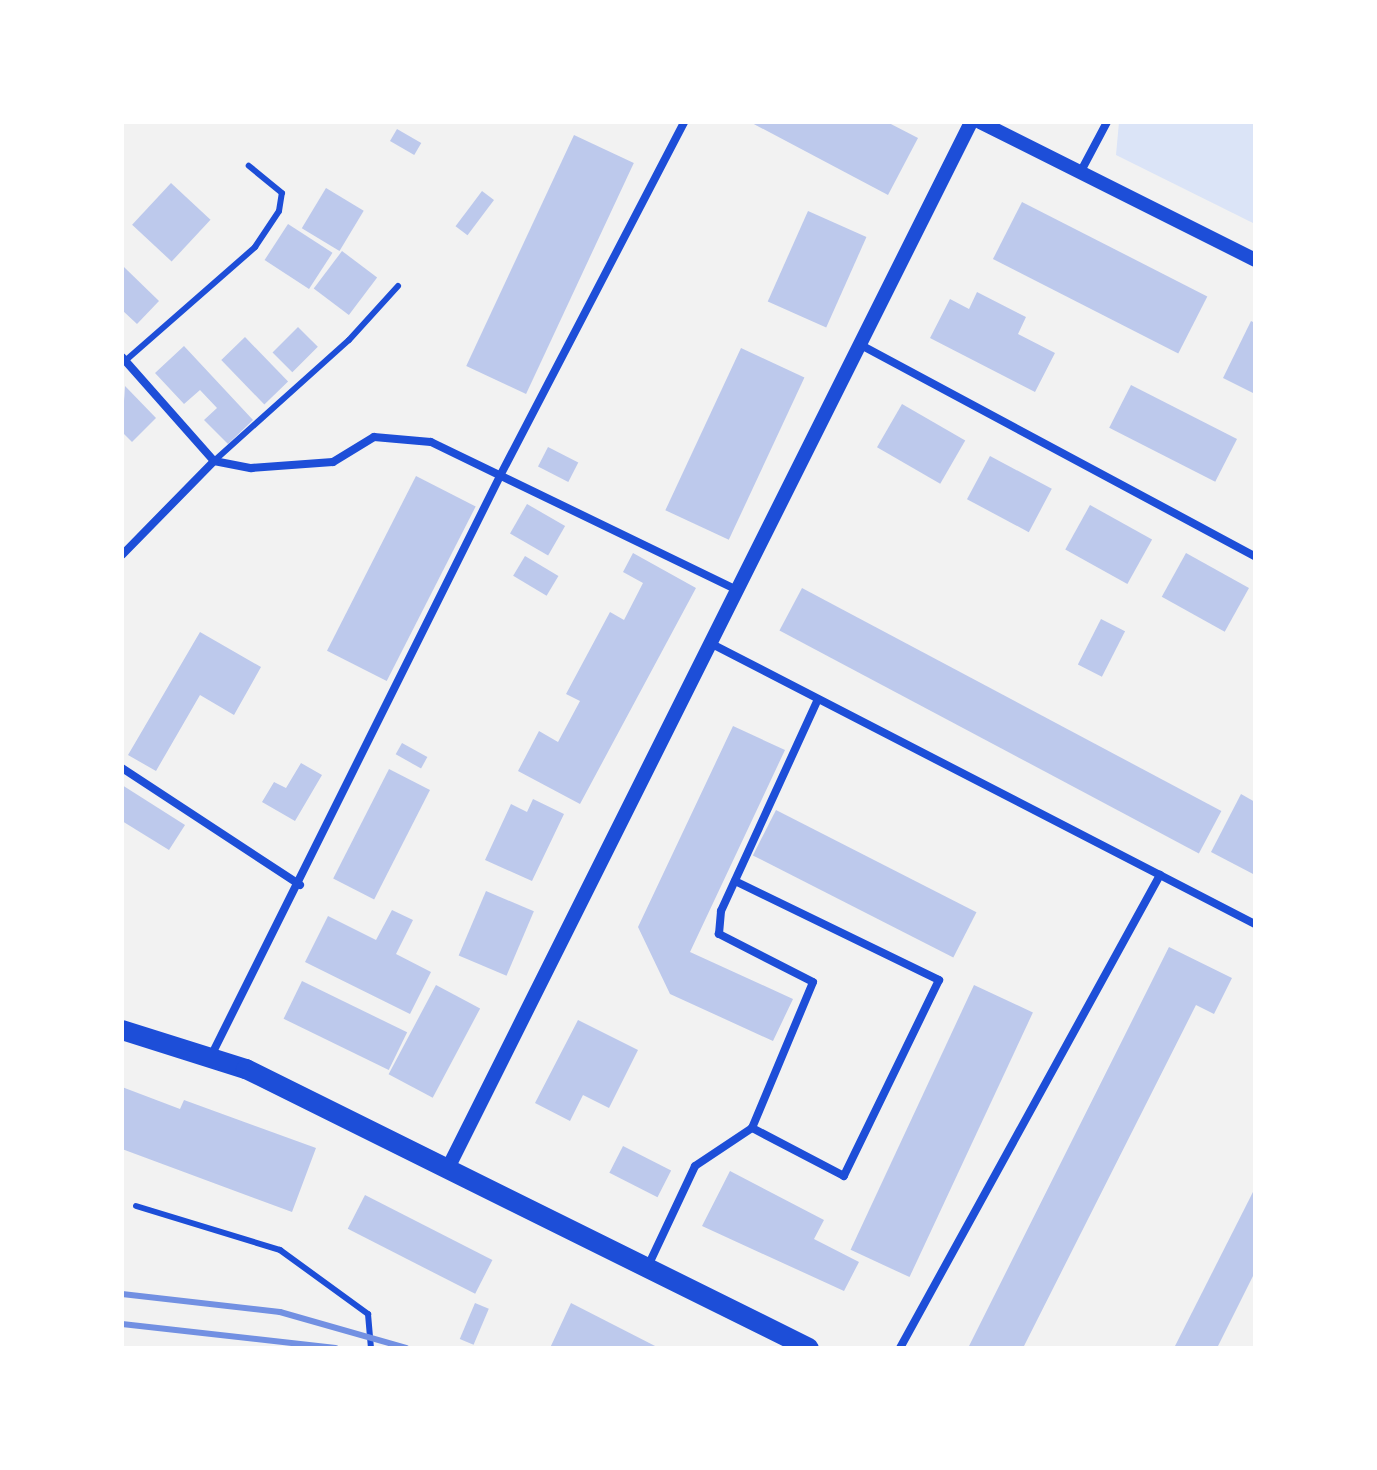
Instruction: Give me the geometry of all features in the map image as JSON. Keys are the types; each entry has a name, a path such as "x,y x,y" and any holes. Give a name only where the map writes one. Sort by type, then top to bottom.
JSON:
{"main road":[{"path":"122,1030 211,1056 809,1348"}],"street":[{"path":"211,1056 300,885 501,474 684,122"},
{"path":"447,1170 971,122"},
{"path":"980,122 1255,260"},
{"path":"1081,171 1107,122"},
{"path":"859,344 1255,556"},
{"path":"123,361 214,461 251,468 333,462 374,437 431,442 737,590"},
{"path":"122,555 214,461"},
{"path":"710,643 1255,924"},
{"path":"647,1268 695,1166 752,1128 813,982 719,934 721,911 818,699"},
{"path":"122,768 300,885"},
{"path":"900,1348 1160,875"},
{"path":"735,881 939,980 844,1176 752,1128"}],"lane":[{"path":"123,361 255,247 279,211 282,193 249,166"},
{"path":"214,461 349,340 398,286"},
{"path":"136,1206 280,1250 368,1314 371,1348"}],"shaded area":[{"path":"1119,122 1255,122 1255,224 1116,155"}],"building":[{"path":"750,122 887,122 918,138 888,195"},
{"path":"397,129 421,143 414,155 390,141"},
{"path":"574,135 634,163 526,394 466,366"},
{"path":"171,183 210,220 172,262 132,225"},
{"path":"326,188 364,211 340,251 302,228"},
{"path":"482,191 494,200 467,235 456,226"},
{"path":"1022,202 1207,296 1178,353 993,259"},
{"path":"808,211 866,237 826,327 768,301"},
{"path":"288,224 332,253 309,289 265,260"},
{"path":"342,251 377,277 349,315 314,289"},
{"path":"124,267 159,301 137,324 122,310"},
{"path":"977,292 1026,317 1018,334 1055,353 1035,392 930,338 950,299 969,309"},
{"path":"1251,321 1255,323 1255,394 1223,378"},
{"path":"298,327 318,347 292,372 273,352"},
{"path":"245,337 288,382 264,405 221,360"},
{"path":"184,346 253,420 228,444 204,420 217,408 200,390 184,404 155,373"},
{"path":"741,348 804,378 729,540 665,510"},
{"path":"1131,385 1237,439 1215,482 1109,428"},
{"path":"125,386 156,418 132,442 122,432"},
{"path":"902,404 965,440 940,484 877,447"},
{"path":"548,447 578,462 568,482 538,467"},
{"path":"990,456 1052,489 1029,532 967,499"},
{"path":"416,476 476,506 387,681 327,651"},
{"path":"527,504 565,526 548,555 510,533"},
{"path":"1090,505 1152,539 1127,584 1065,550"},
{"path":"633,553 696,588 580,804 518,771 539,731 558,742 580,701 566,694 610,612 624,620 643,583 623,572"},
{"path":"1186,553 1249,588 1225,632 1162,597"},
{"path":"525,556 558,576 547,596 513,576"},
{"path":"802,588 1221,811 1199,853 779,630"},
{"path":"1101,619 1125,631 1102,677 1078,664"},
{"path":"200,632 261,667 234,715 200,695 156,771 128,755"},
{"path":"733,726 785,750 690,952 793,999 773,1041 670,994 638,927"},
{"path":"402,743 427,757 421,768 396,754"},
{"path":"301,763 322,775 295,821 262,802 274,782 286,788"},
{"path":"389,769 430,790 374,899 333,879"},
{"path":"122,785 185,825 169,850 122,821"},
{"path":"1241,794 1255,802 1255,875 1211,852"},
{"path":"533,799 564,814 532,881 485,860 511,804 527,812"},
{"path":"776,810 976,912 953,958 753,855"},
{"path":"486,891 534,911 507,976 459,955"},
{"path":"392,910 413,920 396,954 431,972 410,1014 305,962 328,916 376,940"},
{"path":"1169,947 1232,978 1214,1014 1196,1005 1023,1348 968,1348"},
{"path":"302,981 407,1032 389,1070 284,1019"},
{"path":"436,985 480,1008 433,1098 389,1074"},
{"path":"974,985 1033,1012 910,1277 851,1250"},
{"path":"578,1020 638,1050 609,1108 583,1095 570,1121 535,1103"},
{"path":"122,1087 180,1109 184,1100 316,1148 292,1212 122,1149"},
{"path":"623,1146 671,1171 657,1197 609,1173"},
{"path":"730,1171 824,1220 814,1239 859,1262 844,1291 702,1226"},
{"path":"1255,1188 1255,1272 1217,1348 1174,1348"},
{"path":"365,1195 492,1260 475,1294 348,1229"},
{"path":"475,1303 489,1309 474,1345 460,1339"},
{"path":"571,1303 659,1348 550,1348"}],"railway":[{"path":"122,1294 280,1312 406,1348"},
{"path":"122,1324 336,1348"}]}
